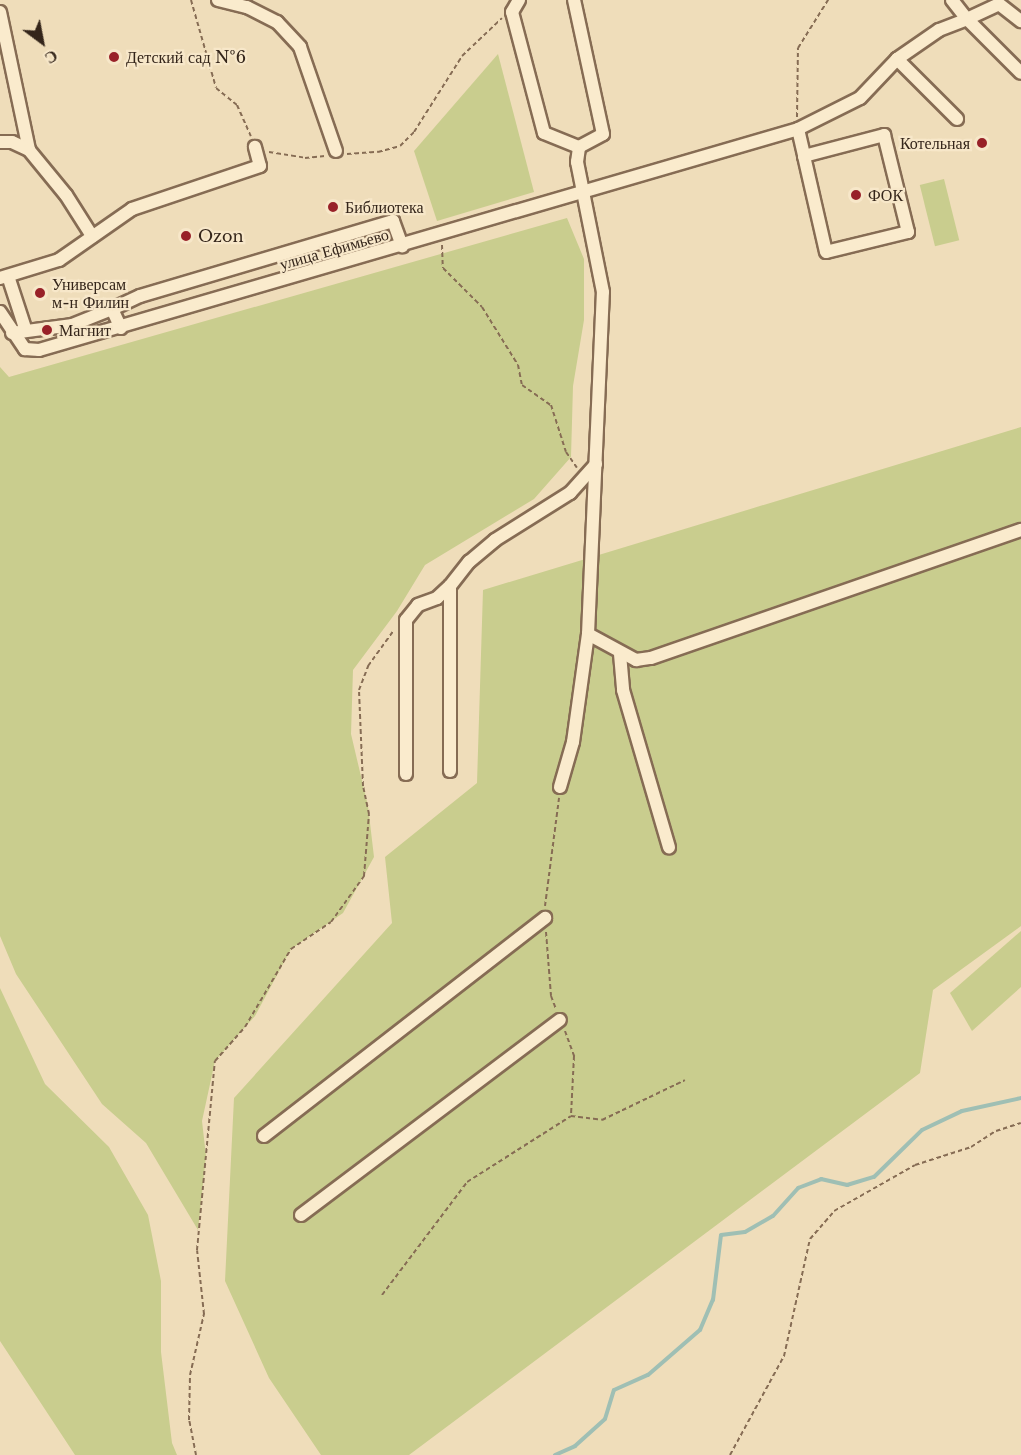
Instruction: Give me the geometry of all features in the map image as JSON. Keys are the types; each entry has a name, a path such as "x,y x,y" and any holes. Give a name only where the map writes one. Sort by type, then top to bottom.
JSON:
{"street":[{"path":"218,0 247,7 277,22 300,47 336,151"},
{"path":"519,0 512,12 544,133 579,147"},
{"path":"574,0 603,134 579,147"},
{"path":"952,0 955,8 1021,73"},
{"name":"улица Ефимьево","path":"0,312 12,333 25,349 39,350 121,328 584,194 798,129 860,98 897,59 939,30 999,4 1021,21"},
{"path":"0,12 29,150"},
{"path":"897,59 957,119"},
{"path":"798,129 804,156 826,252 908,232 884,135 804,156"},
{"path":"0,142 12,142 29,150 66,195 92,236"},
{"path":"25,328 4,277 58,260 132,209 260,166 255,147"},
{"path":"560,787 573,742 588,634 603,292 577,162 579,147"},
{"path":"12,333 25,328 36,332 72,325 140,296 393,221 402,246"},
{"path":"112,309 121,328"},
{"path":"406,774 406,620 418,605 437,598 469,562 495,540 570,493 596,464"},
{"path":"588,634 620,654 636,660 651,658 1021,530"},
{"path":"450,586 450,771"},
{"path":"620,654 623,690 669,847"},
{"path":"264,1136 545,918"},
{"path":"301,1215 560,1020"}],"path":[{"path":"191,0 216,88 237,105 255,147 305,158 322,157 336,151 351,155 400,146 414,132 468,50 495,21 512,12"},
{"path":"798,129 798,48 828,0"},
{"path":"440,235 443,268 482,307 518,365 522,386 551,405 566,452 586,476"},
{"path":"196,1455 189,1420 190,1375 204,1314 197,1250 215,1061 245,1027 291,949 331,922 364,876 369,814 363,786 359,690 368,666 388,635 406,620"},
{"path":"560,787 545,918 551,996 574,1056 571,1116"},
{"path":"382,1295 467,1182 571,1116 602,1120 685,1080"},
{"path":"730,1455 784,1356 810,1239 834,1211 915,1165 971,1147 996,1131 1021,1123"}],"green space":[{"path":"498,54 534,192 437,221 414,151"},
{"path":"944,179 959,240 935,246 920,185"},
{"path":"567,218 584,259 584,320 573,386 571,457 534,499 425,565 397,611 353,670 351,734 368,806 374,857 343,913 291,949 255,1016 215,1061 202,1121 206,1156 198,1230 146,1143 102,1104 16,974 0,936 0,367 9,377"},
{"path":"1021,427 1021,926 933,990 920,1073 409,1455 321,1455 269,1378 225,1281 234,1098 392,923 385,857 477,783 483,590"},
{"path":"1021,931 1021,987 972,1031 950,993"},
{"path":"0,988 45,1084 109,1147 148,1215 161,1281 161,1352 172,1443 177,1455 75,1455 0,1341"}],"waterway":[{"path":"555,1455 575,1446 605,1419 614,1390 648,1375 700,1330 713,1300 721,1235 745,1232 773,1216 798,1188 821,1179 847,1185 874,1177 922,1130 962,1111 1021,1098"}],"place":[{"name":"Детский сад №6","path":"114,57"},
{"name":"Котельная","path":"982,143"},
{"name":"ФОК","path":"856,195"},
{"name":"Библиотека","path":"333,207"},
{"name":"Ozon","path":"186,236"},
{"name":"Универсам м-н Филин","path":"40,293"},
{"name":"Магнит","path":"47,330"}]}
